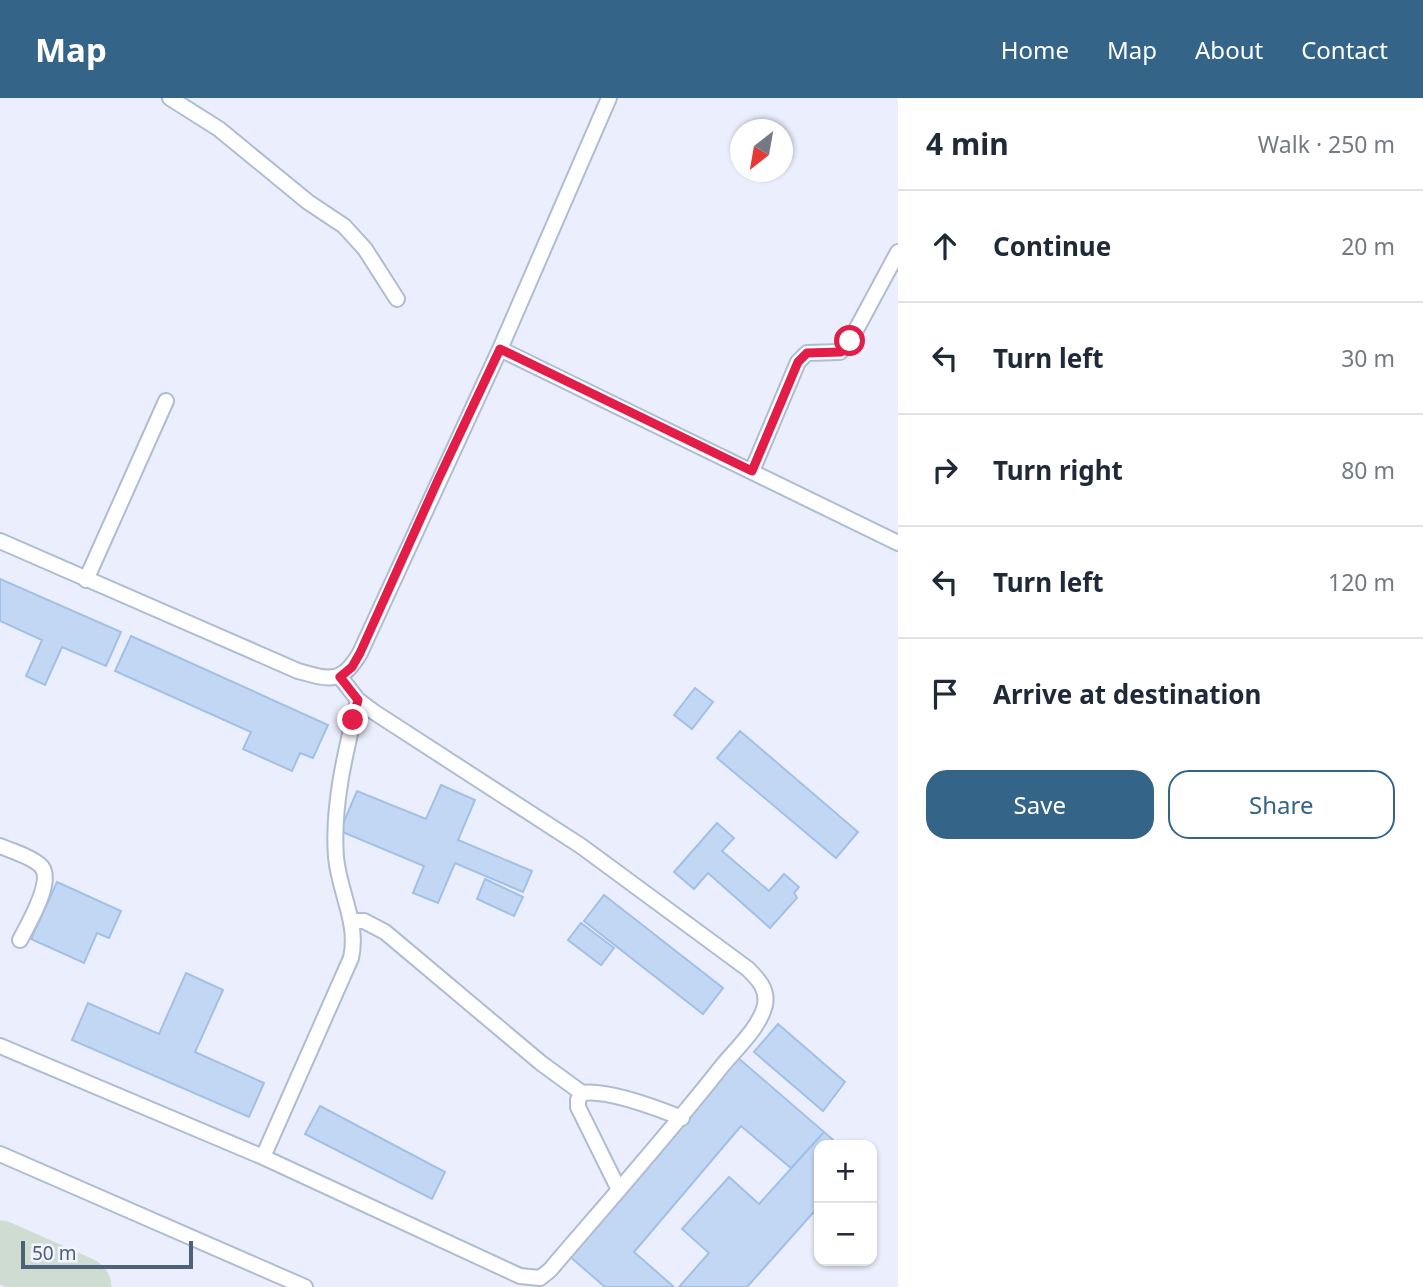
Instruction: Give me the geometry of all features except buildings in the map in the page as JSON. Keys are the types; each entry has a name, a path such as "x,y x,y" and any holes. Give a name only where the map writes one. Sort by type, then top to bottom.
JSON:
{"lane":[{"path":"170,98 219,129 308,202 344,226 365,249 397,299"},
{"path":"0,541 298,671 325,678 340,677 352,667 360,653 500,349 609,98"},
{"path":"752,471 798,362 807,353 841,352 850,341 898,252"},
{"path":"500,349 898,543"},
{"path":"86,580 166,401"},
{"path":"340,677 358,700 581,846 748,969 761,982 766,994 765,1007 755,1025 681,1118 550,1270 540,1278"},
{"path":"263,1157 351,958 355,943 352,921 340,883 335,832 339,795 358,700"},
{"path":"0,846 41,866 46,874 45,886 20,940"},
{"path":"352,921 364,921 385,932 541,1063 582,1093 600,1094 643,1104 681,1118"},
{"path":"0,1045 263,1157 520,1276 540,1278 553,1287"},
{"path":"582,1093 578,1107 619,1190"},
{"path":"0,1154 305,1287"}],"taxiway":[{"path":"0,1251 81,1287"}],"route":[{"path":"353,720 358,700 340,677 352,667 360,653 500,349 752,471 798,362 807,353 841,352 850,341"}]}
